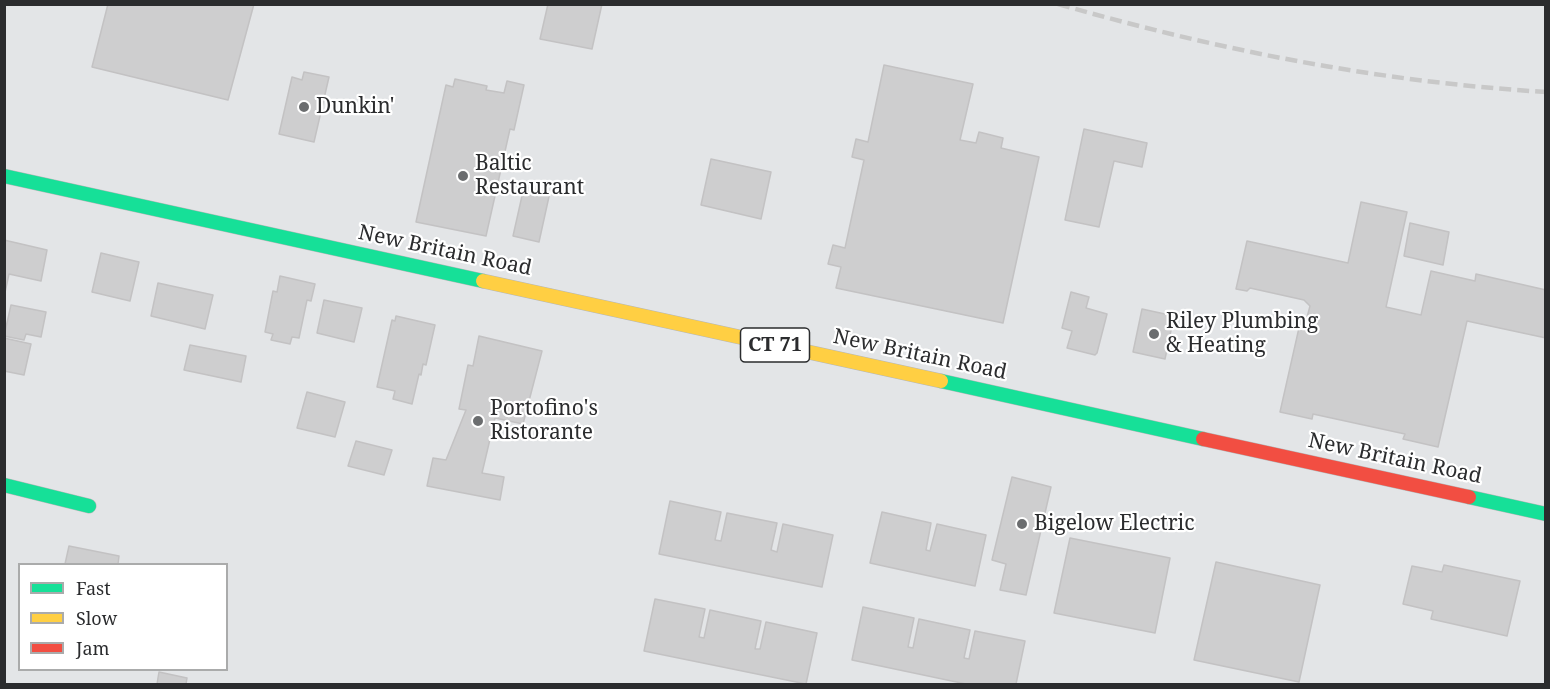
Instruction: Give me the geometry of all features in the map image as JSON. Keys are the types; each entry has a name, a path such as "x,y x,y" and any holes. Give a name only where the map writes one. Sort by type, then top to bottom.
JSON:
{"main road":[{"name":"New Britain Road","path":"4,176 1545,513"},
{"path":"4,485 89,506"}],"building":[{"path":"108,4 254,4 228,100 92,67"},
{"path":"548,4 602,4 592,49 540,39"},
{"path":"884,65 973,84 960,140 976,143 979,132 1003,138 1001,148 1039,157 1003,323 836,288 841,267 828,264 833,245 845,248 864,160 852,157 856,139 868,142"},
{"name":"Dunkin'","path":"304,72 329,77 314,142 279,134 292,77 302,80"},
{"name":"Baltic Restaurant","path":"455,79 487,86 486,90 504,93 507,81 524,85 514,130 510,129 486,236 416,222 446,85 453,87"},
{"path":"1084,129 1147,143 1142,167 1114,161 1099,227 1065,220"},
{"path":"711,159 771,172 761,219 701,205"},
{"path":"524,187 550,192 539,242 513,236"},
{"path":"1361,202 1407,212 1386,307 1421,315 1431,271 1475,281 1476,274 1546,290 1546,338 1467,321 1438,447 1403,439 1405,434 1313,414 1312,419 1280,412 1301,319 1306,321 1310,306 1304,300 1250,288 1247,291 1236,289 1247,241 1348,263"},
{"path":"1410,223 1449,232 1443,265 1404,256"},
{"path":"4,240 47,250 41,281 9,274 4,297"},
{"path":"101,253 139,262 130,301 92,292"},
{"path":"280,276 315,284 311,301 307,300 299,338 292,337 290,344 271,340 273,334 265,332 273,291 277,292"},
{"path":"158,283 213,295 205,329 151,316"},
{"path":"1071,292 1089,297 1086,308 1107,314 1095,355 1067,348 1072,331 1062,328"},
{"path":"324,300 362,308 354,342 317,333"},
{"path":"11,305 46,312 41,337 26,334 24,340 4,336"},
{"name":"Riley Plumbing & Heating","path":"1142,309 1174,316 1165,359 1133,352"},
{"path":"396,316 435,325 426,365 423,364 421,375 419,374 412,404 393,399 395,391 377,387 392,320 395,321"},
{"name":"Portofino's Ristorante","path":"479,336 542,351 523,424 495,418 482,473 504,477 500,500 427,486 433,458 446,460 466,410 459,409 468,365 473,366"},
{"path":"4,338 31,344 24,375 4,371"},
{"path":"190,345 246,356 241,382 184,370"},
{"path":"307,392 345,402 335,437 297,428"},
{"path":"356,441 392,450 384,475 348,466"},
{"name":"Bigelow Electric","path":"1012,477 1051,487 1026,595 1000,590 1006,564 992,560"},
{"path":"670,501 721,512 715,540 721,541 727,513 777,523 771,550 777,552 783,524 833,535 822,587 659,554"},
{"path":"882,512 931,523 926,550 930,551 937,524 986,535 975,586 870,563"},
{"path":"1070,538 1170,558 1155,633 1054,613"},
{"path":"69,546 119,556 118,563 65,563"},
{"path":"1216,562 1320,585 1299,682 1194,660"},
{"path":"1444,565 1520,581 1507,636 1431,619 1433,611 1403,604 1412,566 1442,572"},
{"path":"655,599 705,609 699,637 704,638 710,610 761,621 755,649 760,649 766,622 817,633 806,684 644,651"},
{"path":"863,607 914,618 908,647 913,648 919,619 970,630 964,658 969,659 975,631 1025,641 1016,684 966,684 852,660"},
{"path":"159,672 187,678 186,684 157,684"}],"railway":[{"path":"1058,4 1178,36 1300,62 1422,80 1546,92"}],"traffic: fast":[{"path":"4,176 483,281"},
{"path":"941,381 1203,439"},
{"path":"4,485 89,506"},
{"path":"1469,497 1546,514"}],"traffic: slow":[{"path":"483,281 941,381"}],"traffic: jam":[{"path":"1203,439 1469,497"}],"place":[{"name":"Dunkin'","path":"304,107"},
{"name":"Baltic Restaurant","path":"463,176"},
{"name":"Riley Plumbing & Heating","path":"1154,334"},
{"name":"Portofino's Ristorante","path":"478,421"},
{"name":"Bigelow Electric","path":"1022,524"}]}
